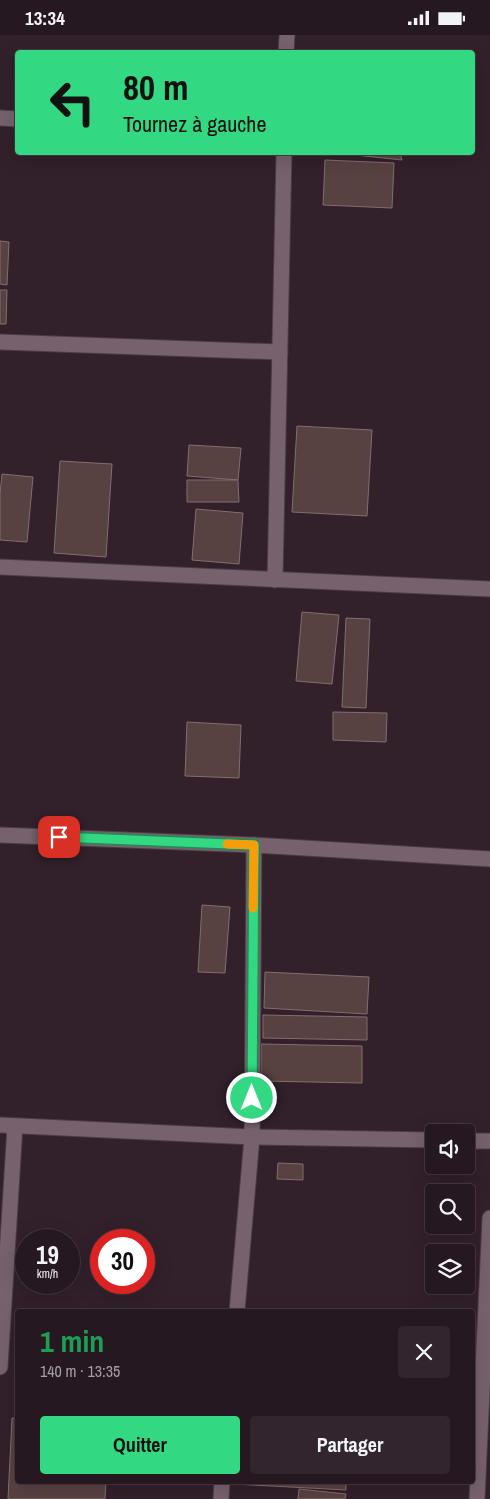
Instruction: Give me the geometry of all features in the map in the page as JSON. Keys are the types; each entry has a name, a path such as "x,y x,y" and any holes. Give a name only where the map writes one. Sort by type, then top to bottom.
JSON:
{"street":[{"path":"286,50 287,35"},
{"path":"0,119 15,119"},
{"path":"275,580 284,155"},
{"path":"0,342 280,352"},
{"path":"0,567 490,589"},
{"path":"0,835 254,845 490,859"},
{"path":"237,1309 252,1137 254,845"},
{"path":"0,1367 7,1126 252,1137 425,1140"},
{"path":"475,1141 490,1141"},
{"path":"477,1499 490,1218"},
{"path":"221,1499 222,1484"}],"building":[{"path":"355,155 401,155 402,160"},
{"path":"325,160 394,163 392,208 323,205"},
{"path":"0,241 9,242 7,285 0,284"},
{"path":"0,290 7,290 6,324 0,324"},
{"path":"297,426 372,430 367,516 292,512"},
{"path":"189,445 241,448 238,480 187,476"},
{"path":"60,461 112,464 106,557 54,553"},
{"path":"2,474 33,477 27,542 0,540"},
{"path":"187,480 238,480 239,502 187,502"},
{"path":"196,509 243,513 239,564 192,560"},
{"path":"302,612 339,615 332,684 296,681"},
{"path":"346,618 370,619 366,708 342,707"},
{"path":"333,712 387,713 386,742 333,740"},
{"path":"187,722 241,725 239,778 185,776"},
{"path":"202,905 230,907 225,973 198,972"},
{"path":"265,972 369,977 367,1014 264,1008"},
{"path":"263,1015 367,1017 367,1040 263,1038"},
{"path":"261,1044 362,1046 362,1083 261,1081"},
{"path":"278,1163 303,1164 303,1180 277,1179"},
{"path":"12,1418 15,1418 15,1484 106,1484 105,1499 8,1499"},
{"path":"234,1484 346,1484 346,1490"},
{"path":"299,1489 346,1494 345,1499 298,1499"}],"slow traffic":[{"path":"227,844 254,845 253,908"}],"route":[{"path":"59,837 254,845 252,1098"}]}
